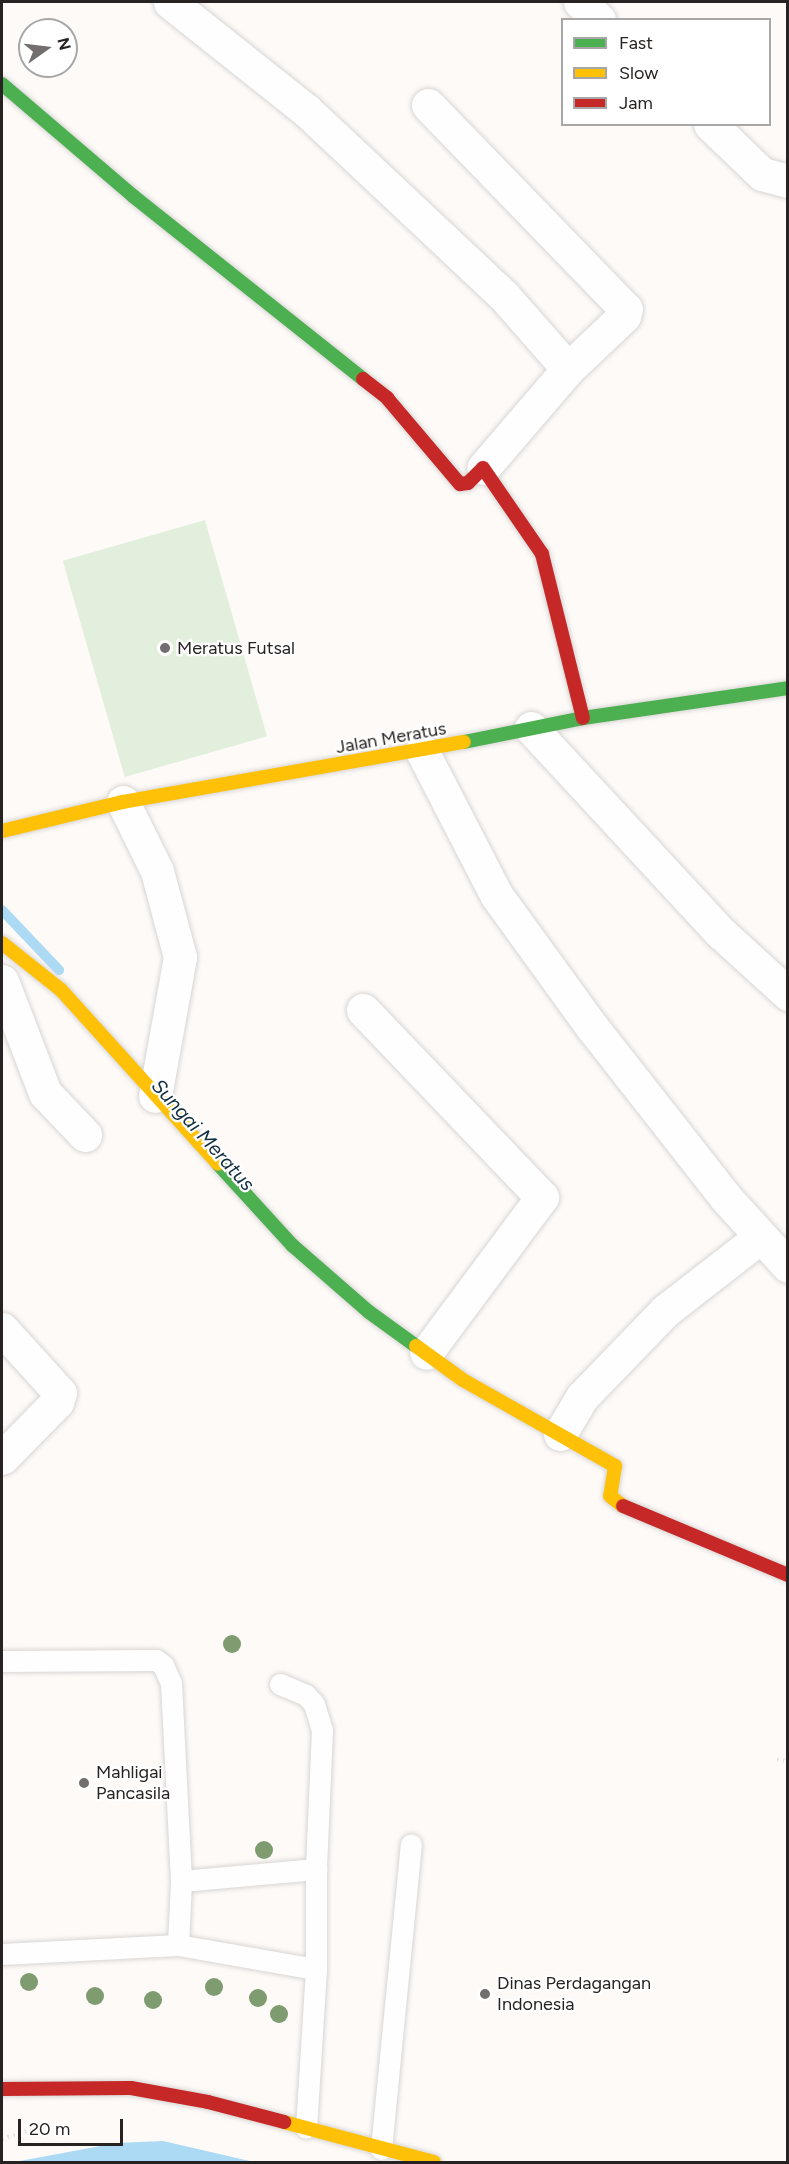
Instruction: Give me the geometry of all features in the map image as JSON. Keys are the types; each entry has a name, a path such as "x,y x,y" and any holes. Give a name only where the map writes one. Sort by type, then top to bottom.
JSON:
{"main road":[{"path":"2,84 133,196 387,398 460,484 468,483 483,468 542,554 584,718"},
{"name":"Jalan Meratus","path":"2,831 123,802 422,752 584,718 788,688"},
{"path":"2,943 61,990 158,1083 292,1245 369,1312 463,1380 615,1466 610,1496 615,1503 788,1575"},
{"path":"2,2089 131,2088 208,2102 434,2163"}],"street":[{"path":"170,2 306,110 504,296 567,369"},
{"path":"580,2 597,18"},
{"path":"428,105 624,305 624,316 567,369 483,468"},
{"path":"712,126 762,174 788,181"},
{"path":"531,729 721,933 788,994"},
{"path":"422,752 497,896 592,1028 760,1237 788,1266"},
{"path":"123,802 157,871 180,957 158,1083"},
{"path":"2,981 45,1093 85,1135"},
{"path":"363,1010 542,1197 426,1353"},
{"path":"561,1434 582,1397 665,1311 760,1237"},
{"path":"2,1329 60,1393 57,1402 2,1458"}],"lane":[{"path":"2,1661 156,1660 163,1665 171,1683 181,1881 178,1945"},
{"path":"280,1684 306,1695 314,1704 322,1730 316,1869 316,1969 306,2128"},
{"path":"381,2149 411,1844"},
{"path":"181,1881 316,1869"},
{"path":"2,1954 178,1945 316,1969"}],"path":[{"path":"777,1760 788,1761"}],"green space":[{"name":"Meratus Futsal","path":"205,520 267,736 125,777 63,561"}],"water":[{"path":"163,2141 254,2162 14,2162 117,2143"}],"waterway":[{"name":"Sungai Meratus","path":"2,910 59,970"}],"traffic: fast":[{"path":"2,84 133,196 363,379"},
{"path":"464,742 583,718 788,688"},
{"path":"218,1164 292,1245 369,1312 416,1346"}],"traffic: slow":[{"path":"2,831 123,802 464,742"},
{"path":"2,943 61,990 218,1164"},
{"path":"416,1346 463,1380 615,1466 610,1496 623,1506"},
{"path":"284,2122 434,2162"}],"traffic: jam":[{"path":"363,379 387,398 460,484 468,483 483,468 542,554 583,718"},
{"path":"623,1506 788,1575"},
{"path":"2,2089 131,2088 208,2102 284,2122"}],"place":[{"name":"Meratus Futsal","path":"165,648"},
{"name":"Mahligai Pancasila","path":"84,1783"},
{"name":"Dinas Perdagangan Indonesia","path":"485,1994"}]}
